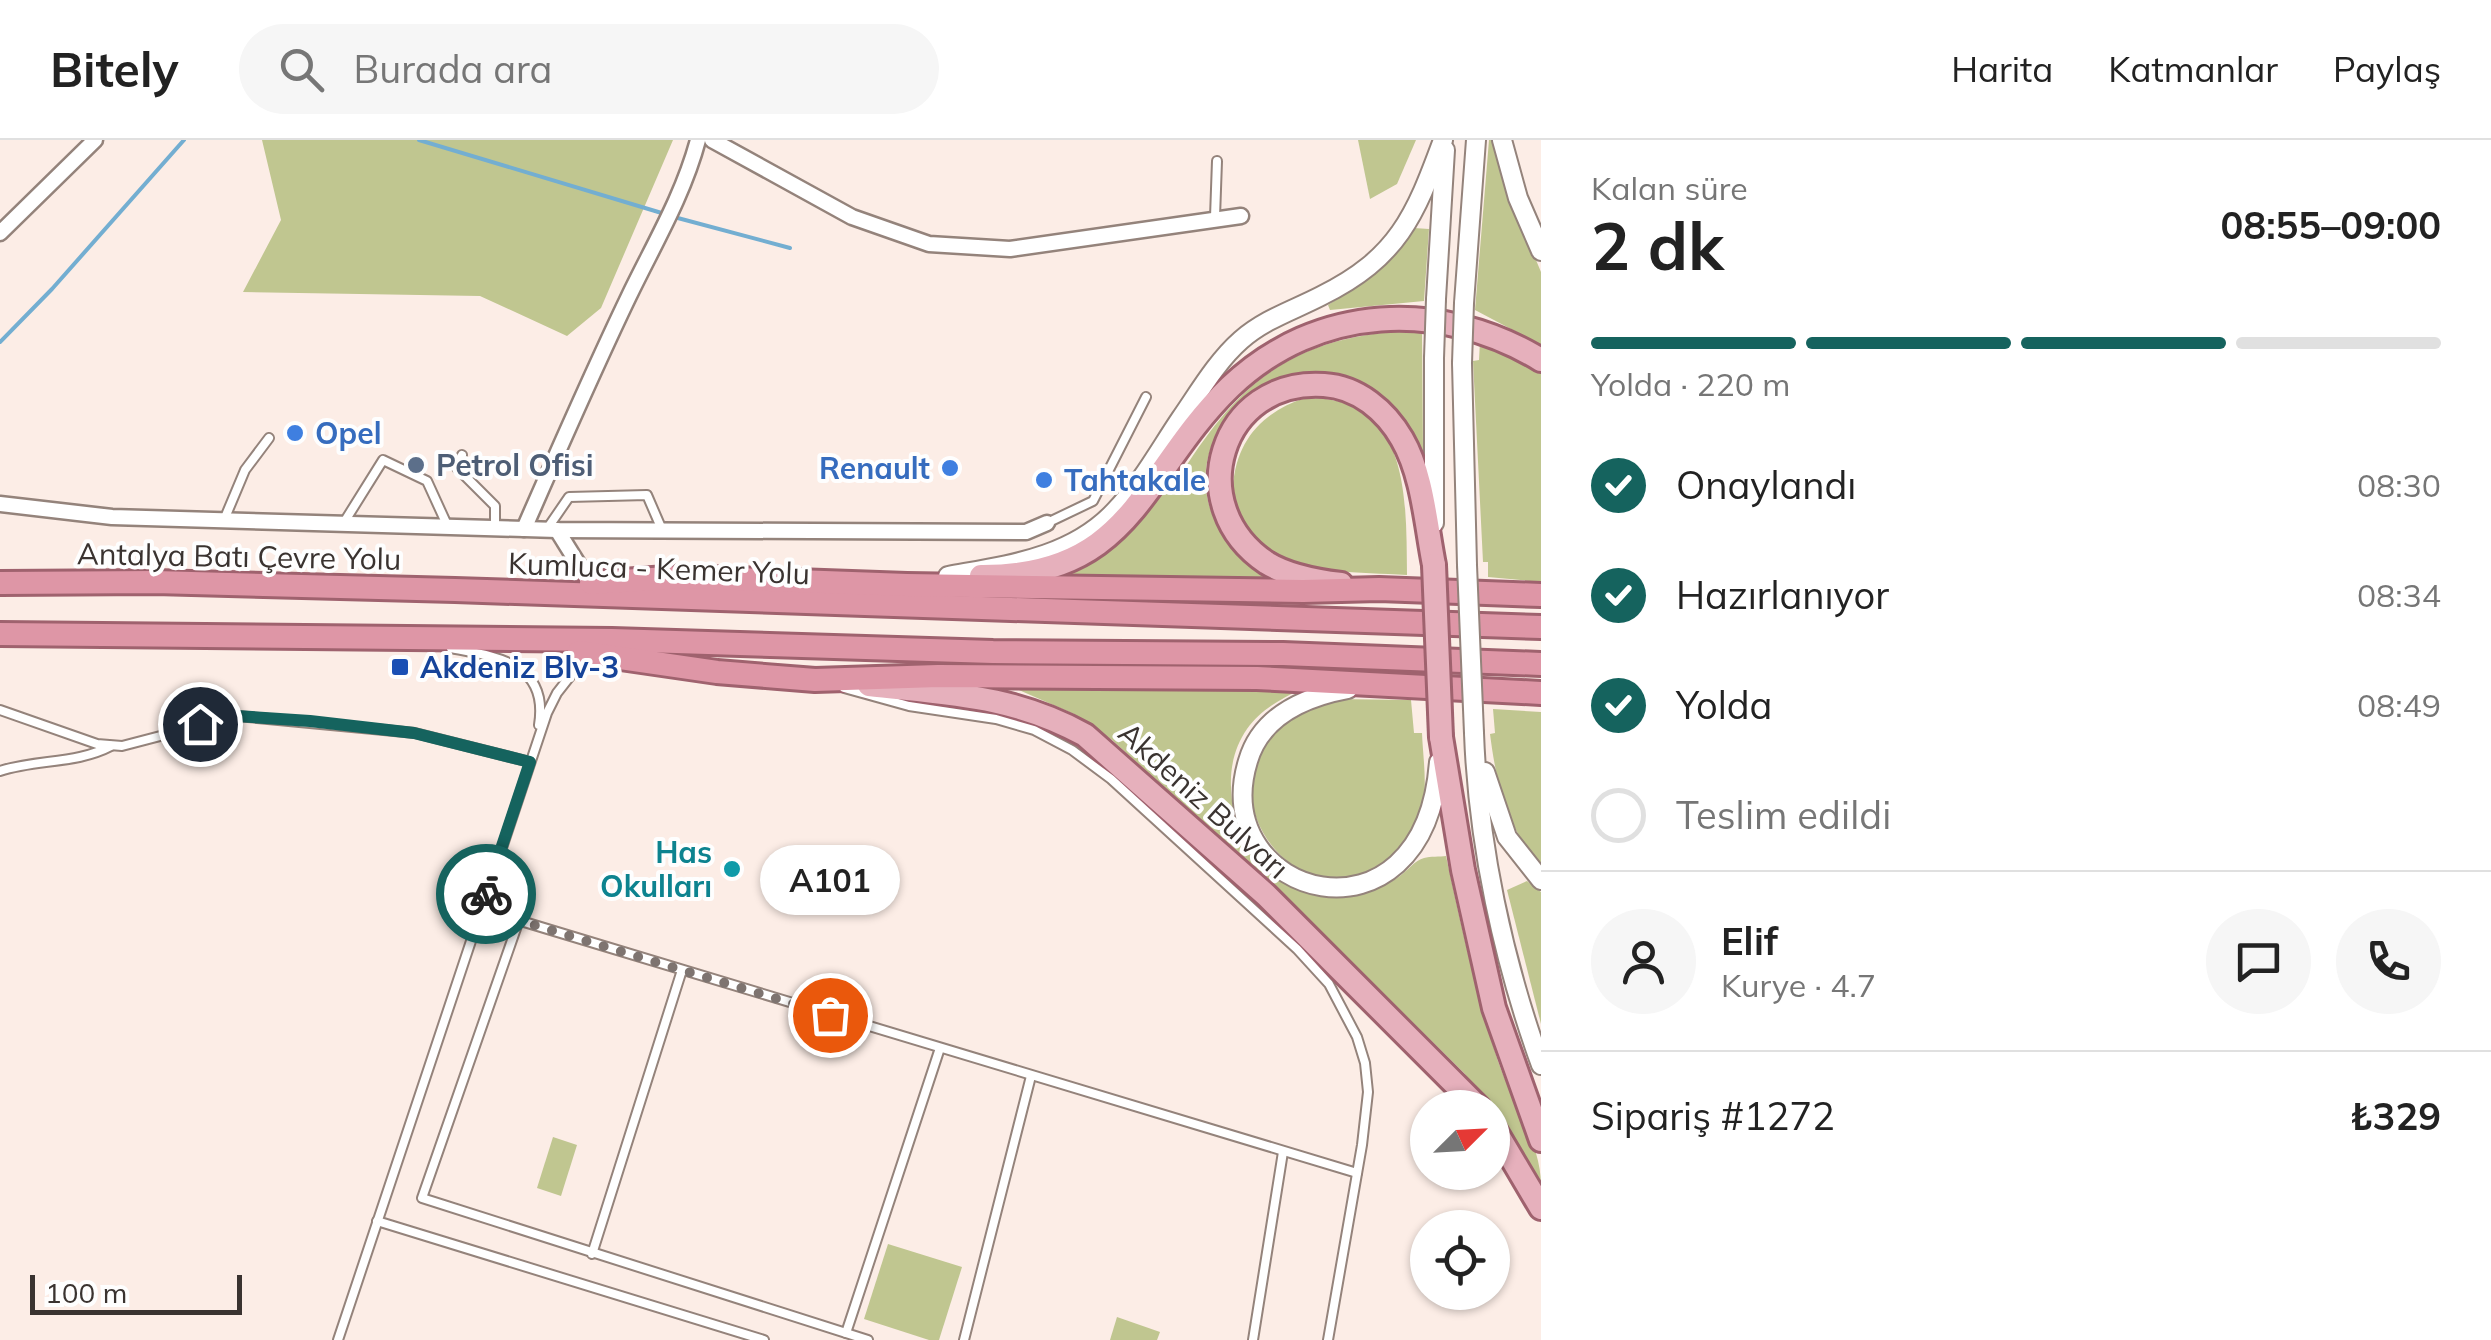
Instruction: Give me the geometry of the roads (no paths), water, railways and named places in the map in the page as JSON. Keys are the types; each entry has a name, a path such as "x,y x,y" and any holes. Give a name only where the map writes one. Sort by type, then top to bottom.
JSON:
{"highway":[{"name":"Kumluca - Kemer Yolu","path":"478,591 684,577 907,586 1379,589 1541,595"},
{"name":"Antalya Batı Çevre Yolu","path":"0,583 156,582 478,591"},
{"name":"Kumluca - Kemer Yolu","path":"478,591 1541,627"},
{"path":"0,634 497,640 598,647 1283,654 1541,664"},
{"path":"598,647 717,672 816,680 958,676 1257,678 1541,693"}],"main road":[{"path":"684,577 785,573 1026,574 1086,552 1115,531 1143,500 1230,388 1272,356 1322,332 1364,320 1423,318 1507,339 1541,360"},
{"path":"1379,589 1323,582 1269,564 1250,550 1231,525 1220,494 1220,462 1230,433 1249,407 1275,391 1303,384 1334,385 1362,396 1387,416 1404,442 1416,475 1434,565 1441,737 1463,870 1494,1008 1541,1140"},
{"name":"Akdeniz Bulvarı","path":"816,680 969,695 1050,716 1085,734 1278,908 1462,1090"},
{"path":"1510,1155 1541,1208"}],"street":[{"path":"0,232 95,140"},
{"path":"524,528 662,232 698,140"},
{"path":"712,140 852,218 929,244 1010,249 1241,216"},
{"path":"1434,565 1434,358 1444,140"},
{"path":"948,576 1034,559 1084,538 1102,524 1130,494 1236,345 1269,321 1358,275 1386,250 1412,217 1444,140"},
{"path":"1476,140 1462,363 1476,774 1491,875 1516,986 1541,1065"},
{"path":"1502,140 1518,198 1541,251"},
{"path":"0,504 112,517 552,530 1026,532 1046,523"},
{"path":"552,530 590,583"},
{"path":"1382,683 1327,693 1299,704 1272,720 1252,746 1242,778 1242,807 1252,837 1269,860 1294,879 1324,888 1355,887 1385,876 1408,855 1424,828 1438,782 1441,737"},
{"path":"1474,733 1507,837 1541,880"}],"lane":[{"path":"1215,218 1217,161"},
{"path":"1046,523 1093,501 1146,397"},
{"path":"224,520 245,470 269,438"},
{"path":"462,455 457,468 495,506 495,527"},
{"path":"343,524 384,460 427,481 448,527"},
{"path":"552,530 568,497 647,494 663,532"},
{"path":"405,639 507,660 526,672 538,692 536,744"},
{"path":"338,1340 536,744 557,693 598,647"},
{"path":"816,680 909,706 996,718 1034,730 1072,750 1112,779 1297,949 1329,984 1344,1008 1365,1064 1368,1092 1358,1173 1328,1340"},
{"path":"0,710 60,733 112,746 237,716 414,733 530,762"},
{"path":"0,772 93,756 112,746"},
{"path":"481,909 1358,1173"},
{"path":"519,920 422,1198 868,1340"},
{"path":"592,1254 682,970"},
{"path":"846,1333 940,1048"},
{"path":"964,1340 1031,1076"},
{"path":"1253,1340 1284,1152"},
{"path":"376,1221 764,1340"}],"waterway":[{"path":"0,342 184,140"},
{"path":"419,140 665,214"},
{"path":"674,217 790,248"}],"place":[{"name":"Opel","path":"295,433"},
{"name":"Petrol Ofisi","path":"416,465"},
{"name":"Renault","path":"950,468"},
{"name":"Tahtakale","path":"1044,480"},
{"name":"Akdeniz Blv-3","path":"400,667"},
{"name":"Has Okulları","path":"732,869"},
{"name":"A101","path":"830,1015"}]}
